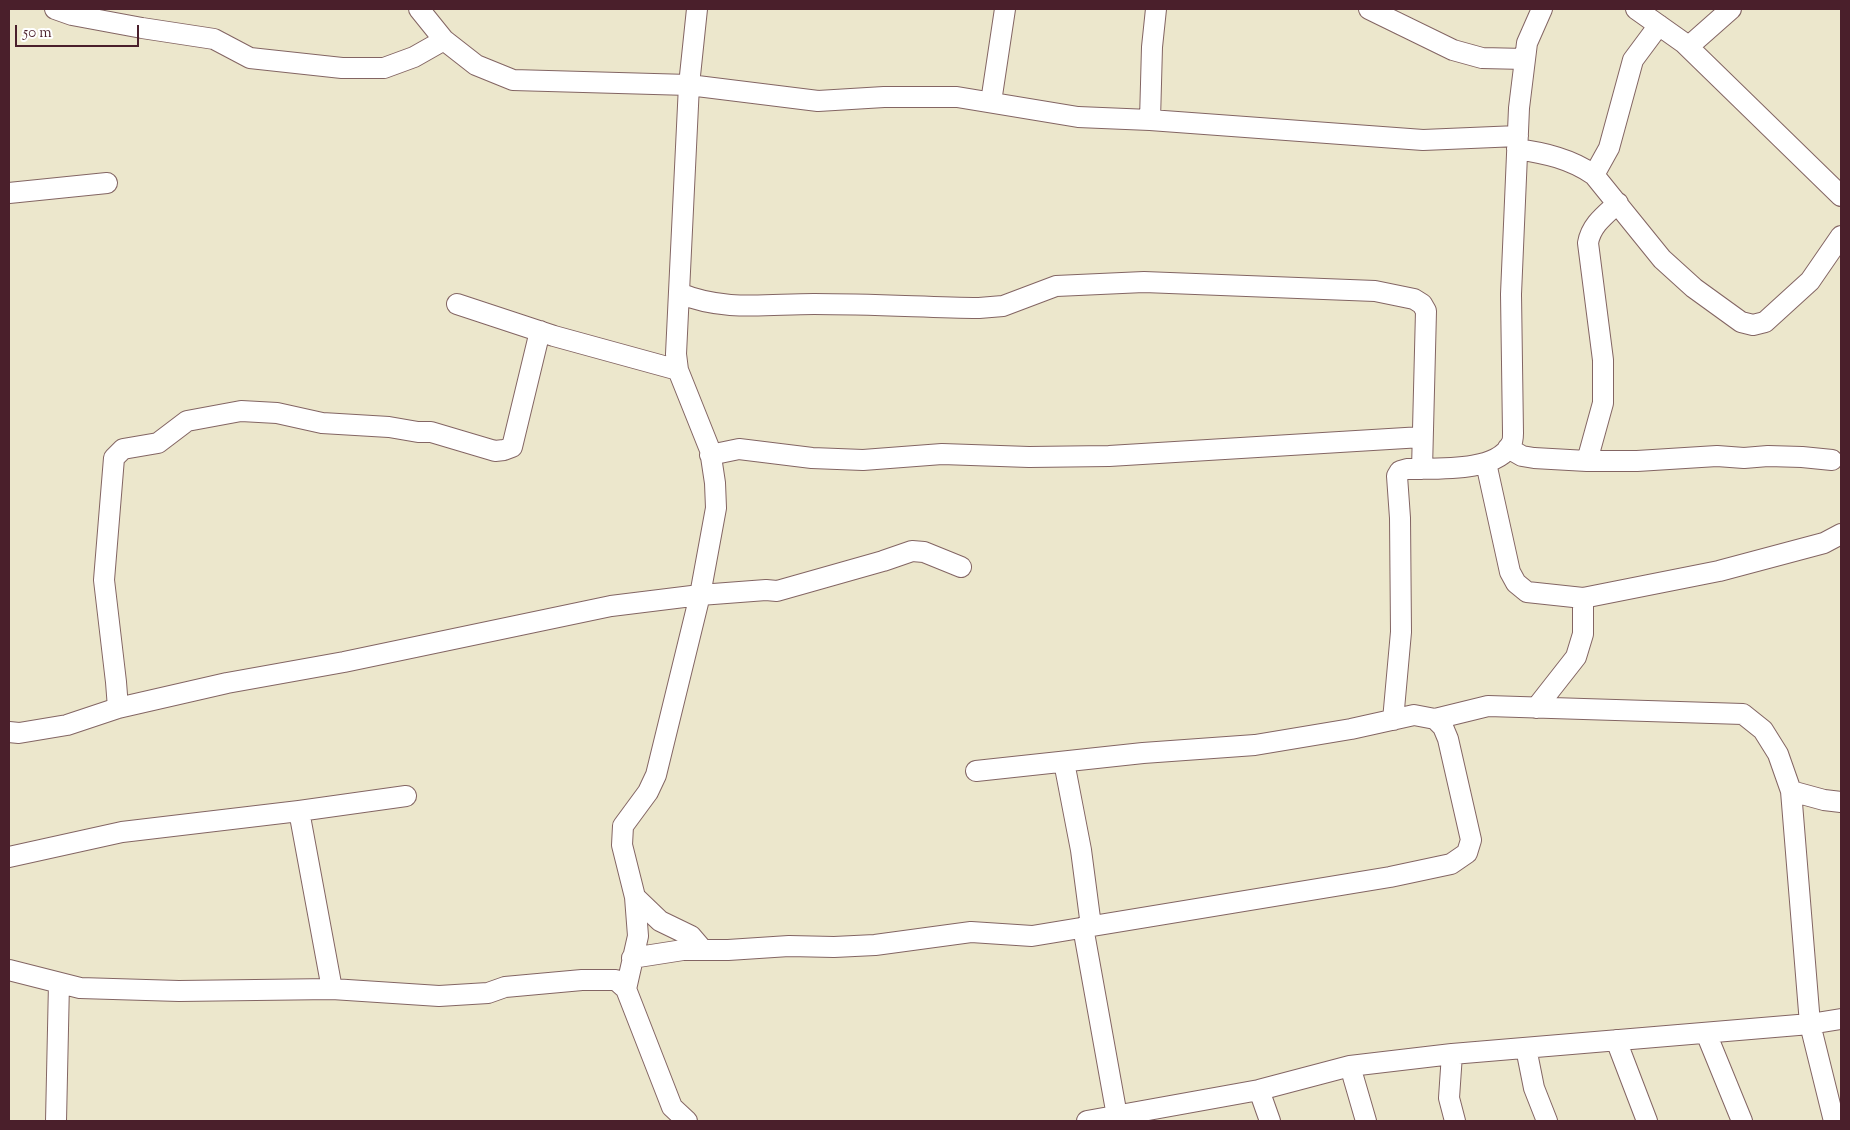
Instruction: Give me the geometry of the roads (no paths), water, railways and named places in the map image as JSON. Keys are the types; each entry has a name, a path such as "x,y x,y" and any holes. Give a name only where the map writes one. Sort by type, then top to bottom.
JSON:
{"street":[{"path":"54,9 142,28 214,39 250,58 342,68 384,68 414,57 444,40"},
{"path":"419,9 444,40 476,65 513,80 689,85 818,101 884,97 957,97 1078,117 1150,120 1423,140 1518,142 1583,167 1594,175 1662,259 1694,288 1741,322 1753,325 1765,322 1810,281 1841,236"},
{"path":"626,989 638,936 635,897 622,845 623,826 648,792 656,775 700,595 716,508 715,483 710,455 678,370 676,354 689,85 697,9"},
{"path":"991,102 1005,9"},
{"path":"1150,120 1152,47 1156,9"},
{"path":"1369,9 1453,50 1482,58 1525,59"},
{"path":"1393,720 1401,632 1400,518 1397,476 1400,471 1422,468 1466,467 1486,463 1503,454 1511,444 1513,432 1511,294 1518,142 1527,42 1542,9"},
{"path":"1636,9 1688,47 1841,196"},
{"path":"1688,47 1731,9"},
{"path":"1594,175 1609,148 1634,60 1659,25"},
{"path":"9,193 107,183"},
{"path":"1587,461 1603,403 1603,360 1588,243 1590,233 1596,223 1618,203"},
{"path":"679,293 711,304 743,307 814,304 979,308 1003,306 1056,286 1144,282 1375,290 1414,299 1422,304 1426,311 1422,468"},
{"path":"457,304 540,331 678,370"},
{"path":"118,708 104,580 114,458 116,454 123,449 158,442 187,421 241,411 277,414 322,423 432,432 495,451 504,450 512,447 540,331"},
{"path":"710,455 739,449 812,458 864,460 942,454 1028,458 1109,456 1422,437"},
{"path":"1508,448 1522,456 1534,458 1587,461 1637,462 1717,456 1744,458 1768,456 1802,457 1832,460"},
{"path":"1486,463 1510,572 1516,584 1527,592 1583,598 1719,571 1824,543 1841,534"},
{"path":"9,732 19,733 67,725 118,708 227,683 344,662 611,606 700,595 766,590 777,592 912,551 924,552 961,567"},
{"path":"1536,708 1576,657 1583,634 1583,598"},
{"path":"976,771 1143,753 1255,744 1351,729 1414,715 1435,719 1488,706 1743,714 1763,730 1778,754 1791,791 1810,1024 1834,1121"},
{"path":"632,958 683,950 875,945 971,932 1032,936 1390,878 1451,864 1468,853 1471,840 1448,739 1443,727 1435,719"},
{"path":"1064,762 1081,850 1087,926 1117,1116"},
{"path":"1791,791 1824,800 1841,802"},
{"path":"9,857 122,832 406,796"},
{"path":"299,811 332,989"},
{"path":"635,897 660,921 691,936 703,950"},
{"path":"9,970 80,988 179,991 332,989 439,996 488,993 505,987 582,980 616,980 626,989 672,1107 687,1121"},
{"path":"56,1121 59,984"},
{"path":"1087,1121 1117,1116 1174,1113 1350,1066 1452,1054 1810,1024 1841,1019"},
{"path":"1706,1032 1742,1121"},
{"path":"1616,1040 1647,1121"},
{"path":"1526,1048 1534,1088 1547,1121"},
{"path":"1452,1054 1449,1098 1455,1121"},
{"path":"1350,1066 1366,1121"},
{"path":"1259,1090 1270,1121"}]}
